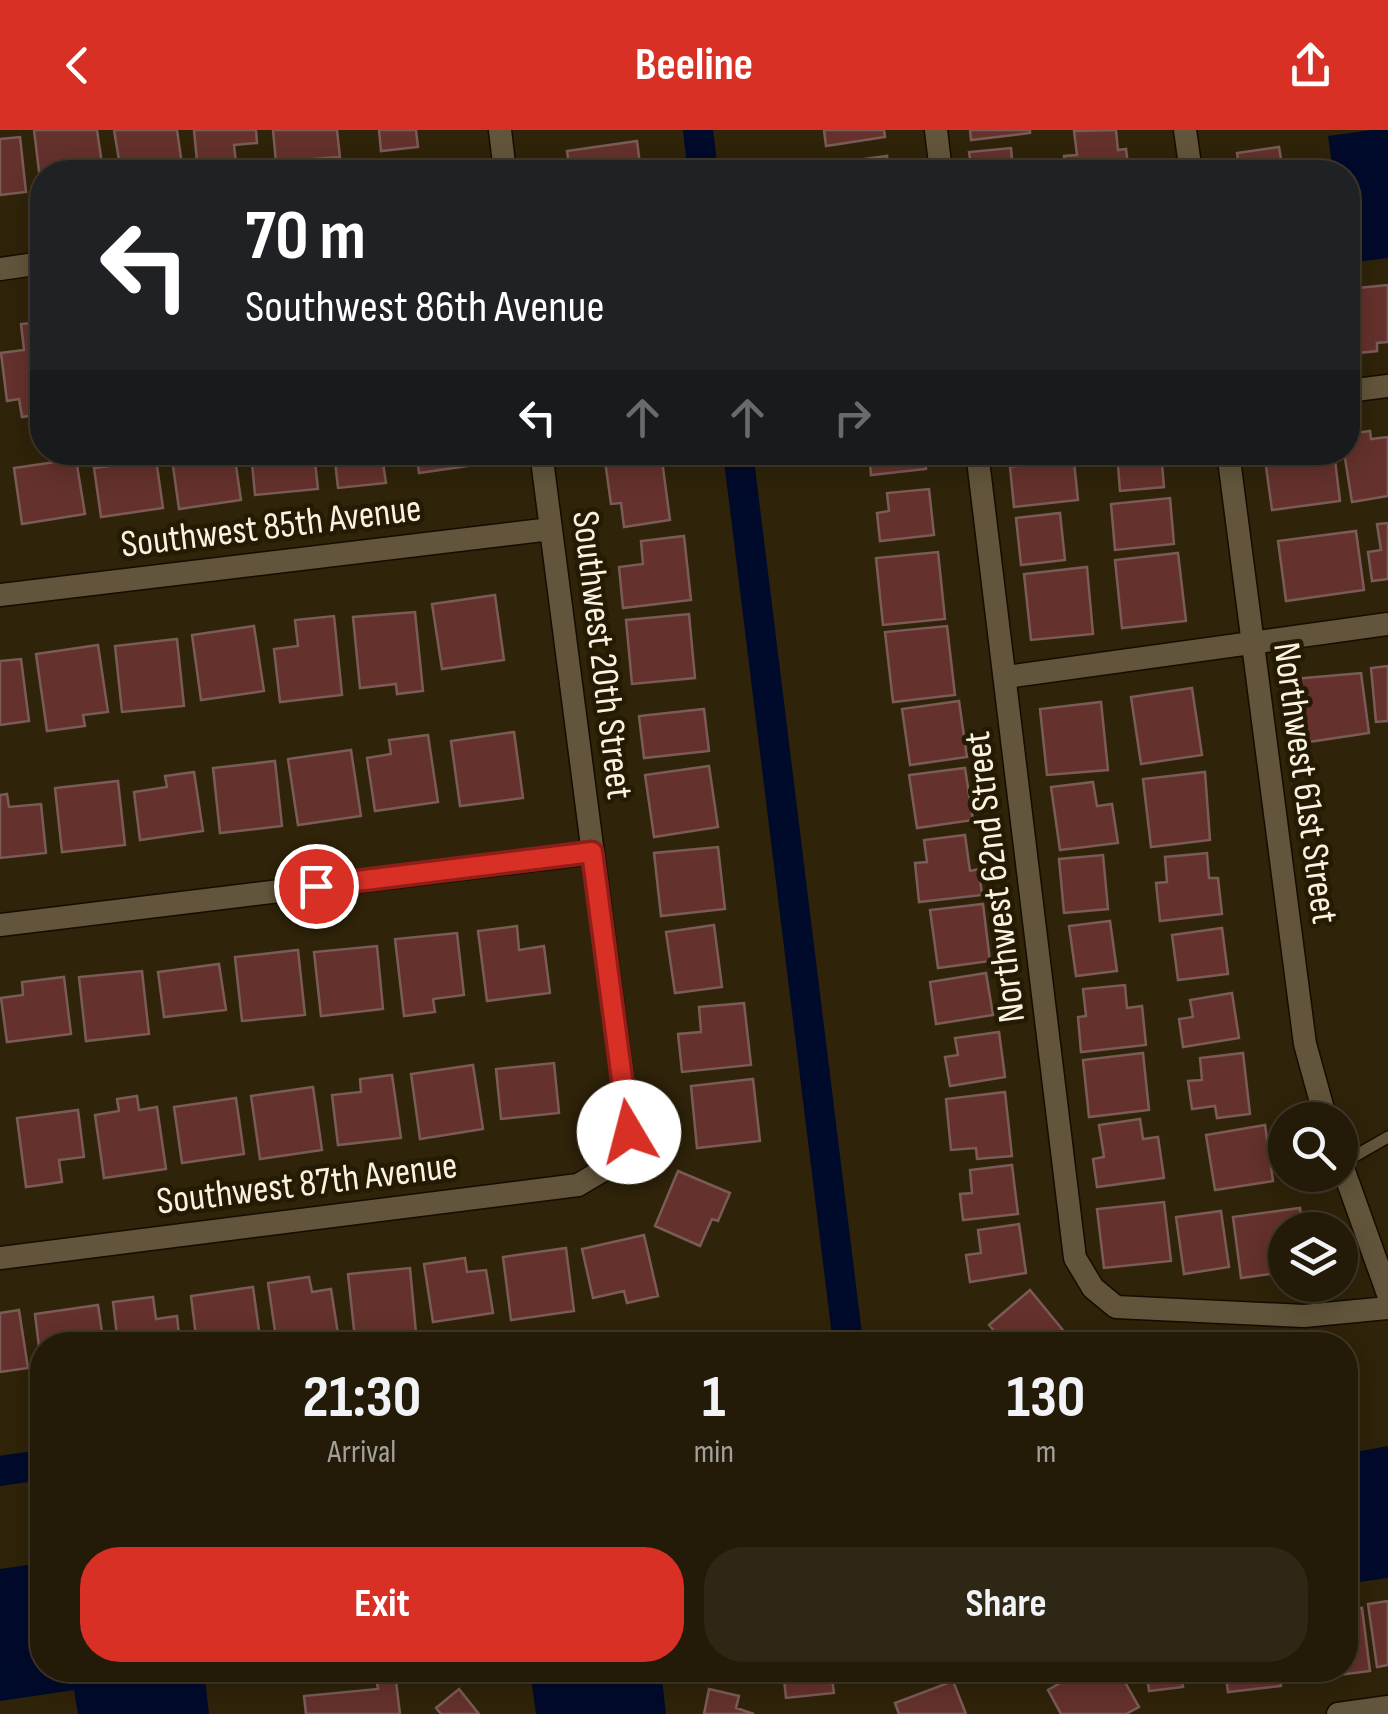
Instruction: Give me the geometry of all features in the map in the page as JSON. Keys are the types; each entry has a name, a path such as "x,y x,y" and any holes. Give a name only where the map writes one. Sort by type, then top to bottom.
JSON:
{"street":[{"path":"500,130 504,160"},
{"path":"936,130 940,160"},
{"path":"1185,130 1189,160"},
{"path":"0,269 30,265"},
{"path":"1360,390 1388,386"},
{"name":"Southwest 20th Street","path":"543,465 629,1132 617,1162"},
{"name":"Northwest 62nd Street","path":"979,465 1075,1258 1093,1288 1116,1307 1304,1316 1388,1308"},
{"name":"Northwest 61st Street","path":"1230,465 1305,1044 1321,1102"},
{"name":"Southwest 85th Avenue","path":"0,595 551,529"},
{"path":"1006,677 1388,624"},
{"path":"0,925 592,852"},
{"name":"Southwest 87th Avenue","path":"0,1258 578,1185 617,1162"},
{"path":"1352,1192 1388,1294"},
{"path":"1338,1714 1388,1707"}],"lane":[{"path":"1358,1153 1388,1137"}],"water":[{"path":"1388,130 1388,258 1360,262 1360,160 1331,160 1328,136"},
{"path":"1388,1446 1388,1578 1358,1582 1358,1452"},
{"path":"30,1565 30,1682 205,1682 209,1714 78,1714 74,1690 0,1701 0,1569"},
{"path":"532,1682 662,1682 666,1714 536,1714"}],"building":[{"path":"34,130 97,130 101,160 38,160"},
{"path":"114,130 177,130 181,160 119,160"},
{"path":"194,130 256,130 257,143 234,145 236,160 197,160"},
{"path":"273,130 337,130 340,157 276,160"},
{"path":"379,130 416,130 418,147 381,151"},
{"path":"824,130 884,130 885,137 826,146"},
{"path":"970,130 1030,130 1030,133 971,140"},
{"path":"1116,130 1118,150 1126,149 1127,160 1064,160 1064,156 1077,155 1074,131"},
{"path":"20,137 26,192 0,195 0,139"},
{"path":"637,141 639,160 568,160 567,151"},
{"path":"1279,147 1281,160 1238,160 1237,153"},
{"path":"1011,148 1012,160 970,160 969,152"},
{"path":"1388,285 1388,342 1377,343 1377,351 1360,353 1360,288"},
{"path":"30,323 30,416 22,417 19,399 7,401 1,353 24,350 21,324"},
{"path":"1370,431 1371,439 1388,437 1388,496 1352,502 1346,465 1360,465 1360,432"},
{"path":"77,465 85,514 22,524 14,468"},
{"path":"157,465 163,508 101,517 94,468"},
{"path":"173,465 236,465 241,500 179,509"},
{"path":"252,465 315,465 318,489 255,495"},
{"path":"335,465 383,465 386,483 338,488"},
{"path":"418,465 475,465 419,473"},
{"path":"606,465 663,465 670,520 624,527 621,503 611,504"},
{"path":"870,465 926,465 926,469 871,475"},
{"path":"1074,465 1078,500 1014,507 1010,467"},
{"path":"1118,465 1162,465 1164,487 1120,491"},
{"path":"1266,465 1336,465 1340,501 1272,510"},
{"path":"929,489 934,535 880,541 877,513 889,511 887,493"},
{"path":"1170,498 1174,544 1115,550 1111,504"},
{"path":"1060,513 1065,560 1021,565 1016,518"},
{"path":"1388,523 1388,579 1372,581 1368,552 1381,550 1377,524"},
{"path":"1356,531 1364,590 1286,601 1278,541"},
{"path":"684,536 691,600 623,608 619,567 643,564 641,541"},
{"path":"938,552 945,619 883,625 876,558"},
{"path":"1178,553 1186,621 1122,628 1115,560"},
{"path":"1087,567 1093,634 1031,640 1024,574"},
{"path":"495,595 504,660 442,669 432,604"},
{"path":"415,612 423,691 397,694 396,684 360,688 353,617"},
{"path":"689,614 695,678 632,684 626,620"},
{"path":"334,616 342,695 280,702 274,649 298,646 295,620"},
{"path":"254,626 264,691 201,700 192,635"},
{"path":"947,626 955,695 893,702 885,632"},
{"path":"177,639 184,706 122,712 115,646"},
{"path":"98,645 108,712 83,715 85,726 47,731 36,654"},
{"path":"21,659 29,721 0,725 0,661"},
{"path":"1388,666 1388,721 1376,722 1371,668"},
{"path":"1361,673 1369,733 1302,743 1294,679"},
{"path":"1192,688 1202,755 1141,764 1131,697"},
{"path":"959,701 967,757 910,765 902,709"},
{"path":"1101,702 1108,770 1047,775 1040,709"},
{"path":"704,709 709,751 644,758 639,716"},
{"path":"514,732 523,798 460,806 451,741"},
{"path":"428,735 438,802 375,811 367,758 391,754 389,740"},
{"path":"351,750 361,816 298,825 288,759"},
{"path":"275,761 282,826 220,833 213,768"},
{"path":"709,766 718,827 654,837 645,775"},
{"path":"965,768 973,820 917,828 909,775"},
{"path":"194,772 203,831 140,840 134,792 167,787 165,776"},
{"path":"1205,772 1210,840 1151,847 1143,779"},
{"path":"118,781 125,845 62,852 55,788"},
{"path":"1093,782 1097,806 1112,804 1118,843 1060,850 1051,787"},
{"path":"7,794 9,807 41,804 46,853 0,858 0,795"},
{"path":"965,835 970,871 979,869 982,895 919,902 915,863 927,862 924,840"},
{"path":"718,847 725,909 661,916 654,853"},
{"path":"1207,853 1209,878 1218,878 1222,914 1160,921 1156,883 1167,882 1165,857"},
{"path":"1103,855 1108,909 1064,913 1059,859"},
{"path":"983,904 990,961 938,968 930,910"},
{"path":"1110,921 1117,971 1076,976 1069,926"},
{"path":"714,925 722,987 675,993 666,932"},
{"path":"517,926 519,950 544,946 550,993 487,1001 478,931"},
{"path":"1222,928 1228,974 1178,980 1172,935"},
{"path":"457,933 464,995 433,999 435,1012 404,1016 395,939"},
{"path":"377,946 383,1009 321,1016 314,952"},
{"path":"298,950 305,1015 242,1021 235,957"},
{"path":"219,964 226,1010 164,1017 158,972"},
{"path":"142,971 149,1034 86,1041 79,977"},
{"path":"986,973 993,1015 936,1024 930,982"},
{"path":"64,977 71,1034 7,1042 1,998 23,995 22,982"},
{"path":"1125,985 1127,1008 1142,1006 1146,1045 1081,1052 1078,1017 1086,1016 1083,989"},
{"path":"1232,993 1239,1038 1183,1047 1179,1019 1193,1017 1190,1000"},
{"path":"744,1003 751,1065 682,1072 678,1034 701,1032 699,1007"},
{"path":"999,1032 1005,1077 950,1086 945,1057 958,1055 955,1038"},
{"path":"1143,1053 1149,1110 1089,1117 1083,1060"},
{"path":"1243,1053 1250,1114 1217,1118 1215,1106 1192,1109 1188,1081 1202,1080 1200,1058"},
{"path":"554,1063 559,1113 501,1119 496,1069"},
{"path":"473,1065 483,1129 420,1139 411,1074"},
{"path":"392,1075 401,1138 338,1145 332,1095 361,1092 360,1079"},
{"path":"753,1079 760,1141 697,1148 691,1086"},
{"path":"313,1087 322,1150 260,1159 251,1096"},
{"path":"1005,1092 1012,1156 977,1159 976,1148 951,1150 946,1099"},
{"path":"137,1096 139,1110 157,1107 166,1169 104,1178 95,1115 119,1111 117,1099"},
{"path":"236,1098 244,1154 182,1163 174,1107"},
{"path":"78,1110 84,1157 59,1160 62,1182 26,1187 17,1118"},
{"path":"1140,1119 1143,1139 1158,1137 1164,1178 1097,1187 1093,1159 1104,1157 1099,1125"},
{"path":"1265,1125 1268,1182 1215,1190 1206,1135"},
{"path":"1012,1165 1018,1214 963,1220 960,1194 972,1193 970,1170"},
{"path":"678,1171 730,1193 718,1221 712,1219 700,1246 655,1226"},
{"path":"1164,1202 1171,1261 1104,1268 1097,1209"},
{"path":"1221,1211 1229,1267 1184,1274 1176,1217"},
{"path":"1268,1212 1268,1274 1241,1278 1233,1217"},
{"path":"1019,1224 1026,1273 970,1282 966,1255 981,1253 978,1230"},
{"path":"644,1235 658,1296 627,1303 624,1291 593,1298 582,1249"},
{"path":"566,1248 574,1311 511,1320 503,1257"},
{"path":"465,1258 467,1272 486,1270 493,1313 433,1322 424,1264"},
{"path":"410,1268 416,1332 354,1332 348,1274"},
{"path":"309,1277 312,1292 331,1289 338,1332 275,1332 268,1283"},
{"path":"253,1287 259,1332 195,1332 191,1296"},
{"path":"1030,1290 1065,1332 995,1332 989,1325"},
{"path":"153,1297 156,1319 177,1316 179,1332 116,1332 113,1302"},
{"path":"98,1305 102,1332 37,1332 35,1314"},
{"path":"19,1310 28,1368 0,1372 0,1313"},
{"path":"1388,1601 1388,1665 1377,1667 1368,1604"},
{"path":"1358,1608 1362,1608 1370,1671 1358,1673"},
{"path":"396,1682 400,1714 306,1714 304,1696 378,1689 377,1683"},
{"path":"784,1682 832,1682 834,1693 786,1698"},
{"path":"953,1682 966,1714 899,1714 895,1703"},
{"path":"1062,1682 1125,1682 1139,1707 1126,1714 1061,1714 1048,1690"},
{"path":"1148,1682 1182,1682 1183,1687 1149,1691"},
{"path":"1227,1682 1280,1682 1281,1686 1228,1692"},
{"path":"459,1689 479,1714 441,1714 436,1708"},
{"path":"709,1689 739,1696 736,1708 754,1714 704,1714"}],"waterway":[{"path":"698,130 702,160"},
{"path":"740,465 847,1332"},
{"path":"0,1471 30,1467"}],"route":[{"path":"316,886 592,852 629,1132"}]}
